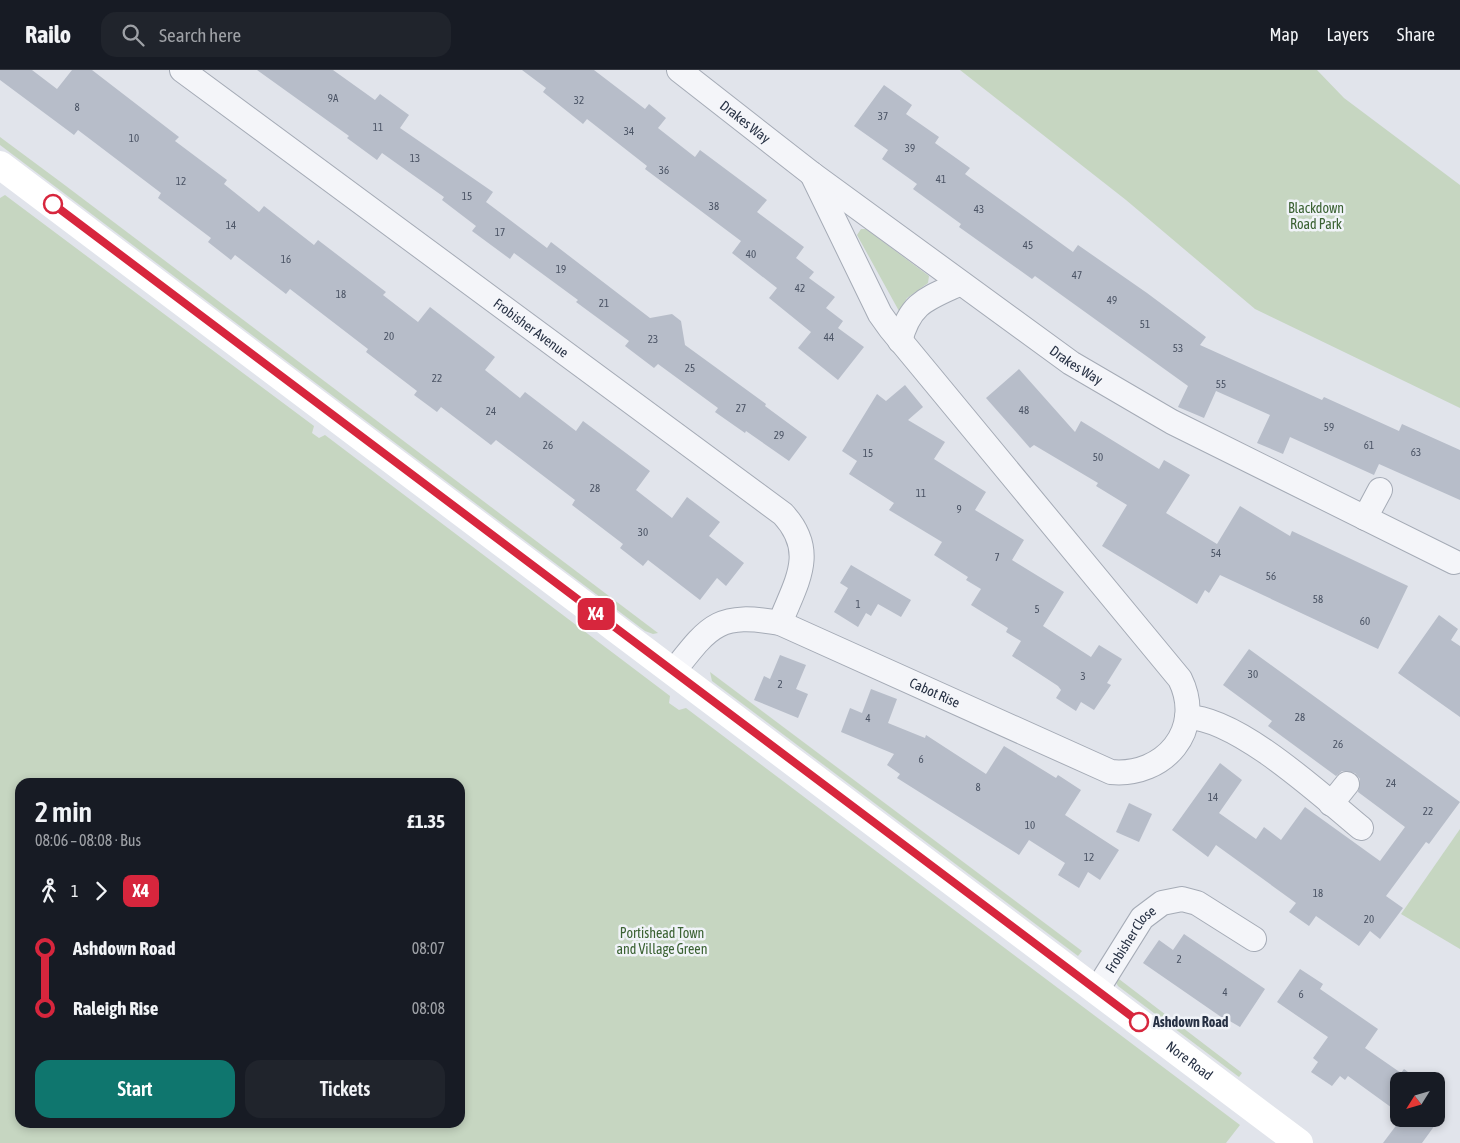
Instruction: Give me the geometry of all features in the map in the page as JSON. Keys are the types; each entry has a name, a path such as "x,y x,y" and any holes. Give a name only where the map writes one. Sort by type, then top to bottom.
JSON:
{"street":[{"name":"Frobisher Avenue","path":"182,70 783,514 798,534 803,558 780,623"},
{"name":"Drakes Way","path":"679,70 812,174 959,284 1071,363 1140,405 1454,562"},
{"name":"Nore Road","path":"0,165 1299,1143"},
{"name":"Drakes Way","path":"812,174 880,314 900,341"},
{"path":"900,341 906,320 913,310 928,299 959,284"},
{"name":"Cabot Rise","path":"673,672 702,638 722,622 744,618 780,623 1111,772 1140,770 1166,756 1180,740 1187,717 1187,699 1180,679 900,341"},
{"path":"1365,518 1380,490"},
{"path":"1187,717 1211,721 1238,735 1272,757 1361,828"},
{"path":"1331,804 1347,784"},
{"name":"Frobisher Close","path":"1096,990 1142,918 1162,902 1182,899 1197,903 1254,939"}],"green space":[{"name":"Blackdown Road Park","path":"960,70 1317,70 1344,98 1460,185 1460,408 1255,309 1126,200"},
{"path":"0,137 658,633 653,634 645,631 0,145"},
{"name":"Portishead Town and Village Green","path":"5,195 314,426 312,433 319,438 325,435 670,696 669,703 679,710 686,708 1240,1125 1226,1143 0,1143 0,198"},
{"path":"861,229 866,229 929,276 928,283 907,298 899,311 857,235"},
{"path":"710,672 1082,951 1078,956 712,681"},
{"path":"1460,829 1460,949 1401,914"},
{"path":"1115,976 1242,1073 1239,1077 1118,986 1114,979"}],"building":[{"path":"0,70 32,70 57,89 72,70 92,70 179,137 175,141 227,180 224,184 259,212 264,206 314,245 318,240 386,292 383,295 418,322 430,307 495,357 485,370 520,398 525,392 576,431 583,421 650,471 636,490 672,518 687,497 720,522 709,536 744,563 726,586 717,578 700,600 648,560 643,566 620,548 623,544 572,505 575,500 496,440 491,445 441,407 437,412 414,395 417,391 366,352 368,349 290,289 286,294 235,255 231,260 208,242 211,238 158,198 161,193 78,130 74,135 0,80"},
{"path":"257,70 333,70 375,100 380,94 409,115 400,128 493,192 486,202 547,248 551,242 650,318 672,314 681,321 685,345 766,404 765,406 807,437 789,461 746,431 745,433 715,412 718,408 658,364 654,368 625,346 629,341 576,302 578,300 514,253 510,259 472,231 476,226 442,200 444,197 382,153 377,160 347,138 349,136"},
{"path":"522,70 594,70 645,109 649,104 666,118 658,128 695,157 700,150 767,200 757,212 804,247 796,258 814,272 809,278 835,297 826,308 843,321 838,328 864,347 838,380 798,348 811,332 769,298 777,288 732,253 741,241 645,169 647,166 587,119 583,124 543,92 546,88"},
{"path":"884,85 912,105 906,114 939,137 935,143 970,168 965,174 1073,252 1078,245 1147,293 1206,337 1200,345 1322,400 1324,397 1399,431 1402,424 1460,450 1460,500 1379,464 1374,475 1290,437 1283,454 1257,443 1270,415 1216,391 1204,418 1178,407 1188,386 1035,276 1032,279 959,227 961,224 913,189 917,184 882,159 888,150 854,126"},
{"path":"1019,369 1075,432 1081,421 1159,469 1164,460 1190,475 1166,513 1217,544 1240,506 1290,536 1292,531 1408,586 1378,649 1220,575 1209,593 1205,590 1197,604 1102,546 1127,505 1096,486 1098,483 1034,445 1030,448 986,398"},
{"path":"905,385 923,407 908,420 945,442 934,459 986,492 975,510 1024,540 1012,560 1064,592 1043,626 1091,657 1099,645 1122,659 1107,683 1111,685 1094,710 1081,702 1076,711 1056,698 1061,690 1058,686 1012,656 1021,641 1006,632 1008,628 971,605 981,589 966,580 968,577 934,555 942,542 889,510 894,503 849,474 857,461 842,451 877,394 886,401"},
{"path":"851,565 911,600 901,617 878,604 871,616 866,613 858,627 834,612 848,588 840,583"},
{"path":"1439,615 1458,629 1451,640 1460,646 1460,717 1398,673"},
{"path":"1249,649 1460,802 1429,844 1426,842 1386,896 1403,908 1380,939 1370,931 1359,946 1316,916 1309,926 1289,912 1296,903 1216,845 1208,857 1172,830 1220,763 1242,780 1219,813 1256,839 1264,827 1281,840 1305,807 1380,861 1405,827 1358,792 1360,779 1355,773 1342,771 1336,776 1268,726 1272,721 1223,685"},
{"path":"780,655 806,665 796,689 808,694 798,718 754,700 764,676 770,679"},
{"path":"871,689 897,699 888,723 925,738 926,735 986,774 1004,746 1056,778 1058,775 1081,790 1065,815 1119,850 1100,880 1088,872 1079,888 1058,875 1065,863 1029,840 1019,855 897,778 900,774 887,765 894,754 841,732 850,708 862,713"},
{"path":"1129,803 1152,814 1139,842 1116,832"},
{"path":"1184,934 1265,989 1240,1027 1227,1021 1143,963 1159,940 1173,950"},
{"path":"1300,969 1323,984 1320,989 1378,1029 1365,1048 1400,1072 1390,1072 1390,1106 1348,1076 1345,1080 1340,1076 1332,1086 1311,1072 1318,1062 1313,1058 1328,1037 1277,1002"},
{"path":"1394,1128 1433,1128 1422,1143 1383,1143"}],"bus line":[{"name":"X4","path":"53,204 1139,1022"}],"place":[{"name":"Ashdown Road","path":"1139,1022"}]}
